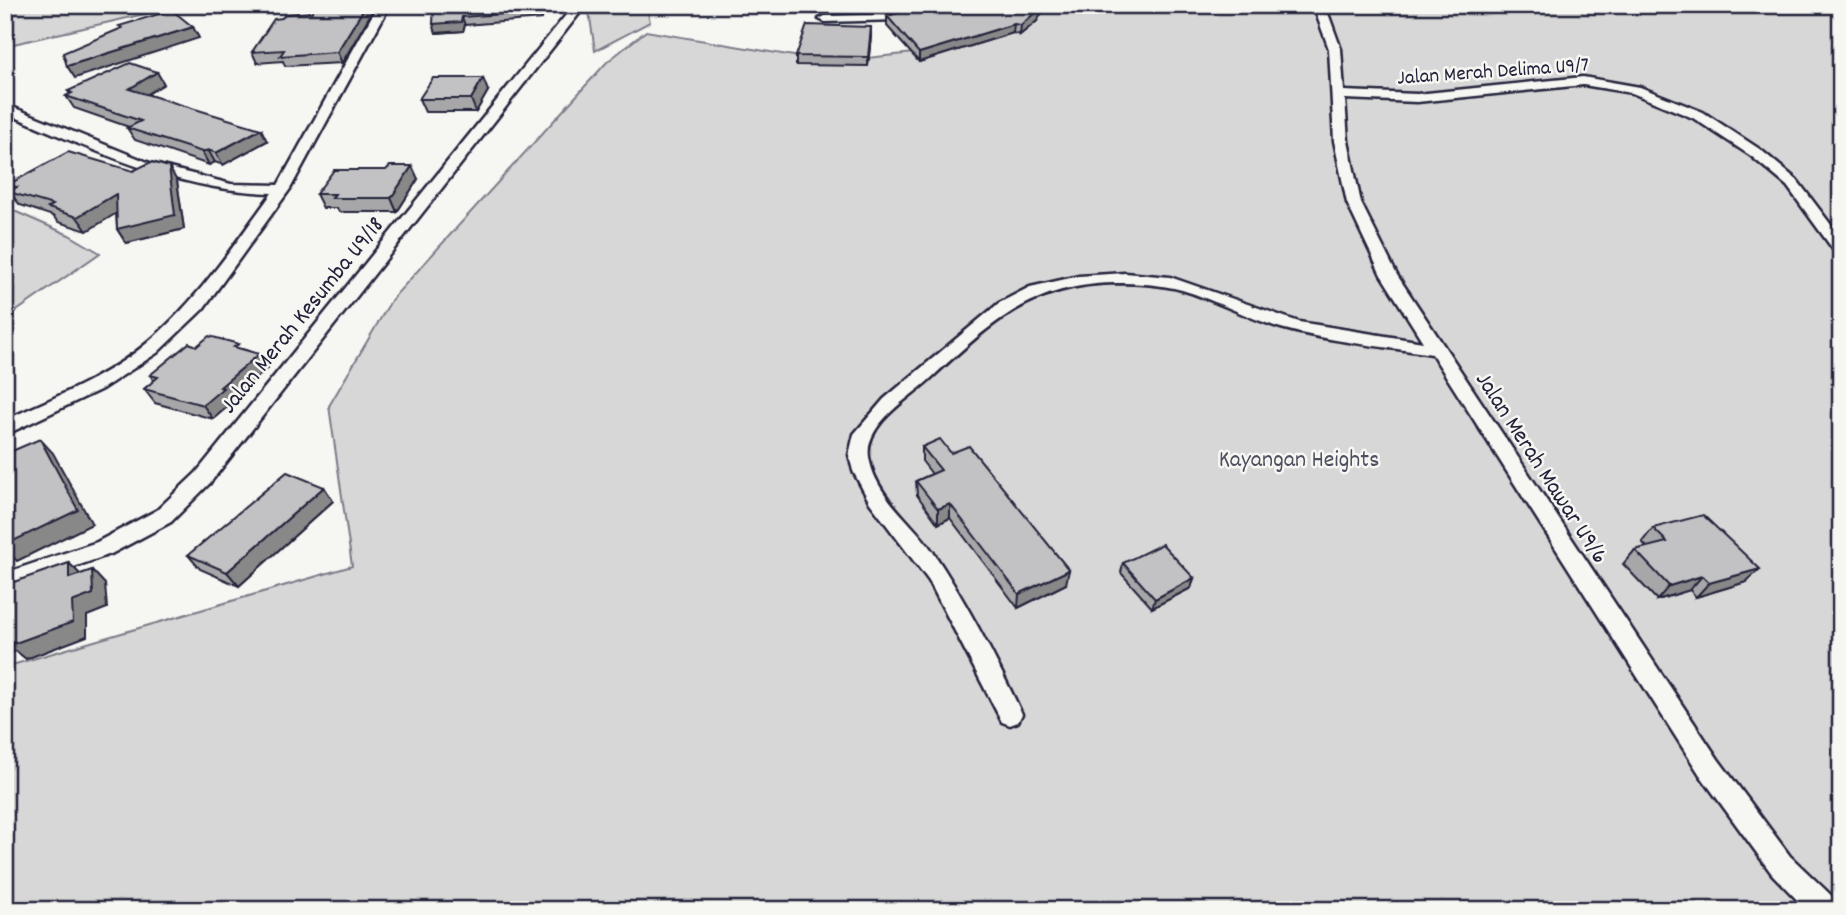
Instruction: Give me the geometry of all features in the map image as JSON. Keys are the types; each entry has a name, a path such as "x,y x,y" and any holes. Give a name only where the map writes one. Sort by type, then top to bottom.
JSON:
{"street":[{"path":"5,428 96,385 151,349 197,305 283,189 384,5"},
{"name":"Jalan Merah Kesumba U9/18","path":"5,582 104,548 164,516 204,478 580,5"},
{"path":"824,19 899,17 934,5"},
{"name":"Jalan Merah Mawar U9/6","path":"1319,5 1335,49 1341,142 1354,203 1389,275 1434,349 1709,768 1781,865 1825,910"},
{"name":"Jalan Merah Delima U9/7","path":"1340,95 1417,98 1583,81 1635,90 1698,114 1748,146 1792,183 1841,249"},
{"path":"5,108 145,166 231,188 283,189"},
{"path":"1010,714 964,622 922,553 894,523 865,478 858,452 872,422 977,328 1019,298 1055,286 1091,280 1138,278 1186,286 1297,326 1434,349"}],"green space":[{"path":"5,5 184,5 5,46"},
{"path":"588,5 646,5 650,22 595,51"},
{"name":"Kayangan Heights","path":"1038,5 1841,5 1841,910 5,910 5,667 352,566 329,406 392,299 607,62 646,31 829,62 952,49"},
{"path":"5,207 69,235 100,253 5,319"}],"building":[{"path":"314,5 366,5 337,52 280,56 284,50 252,52 274,19 282,18 285,14 312,12"},
{"path":"434,5 540,5 539,11 462,17 461,22 433,24"},
{"path":"935,5 1041,5 1021,25 1014,24 919,53 887,16 924,6 930,9"},
{"path":"172,10 193,27 67,66 63,53 122,28 119,26"},
{"path":"807,25 871,27 868,57 796,56"},
{"path":"130,63 157,72 129,89 261,129 216,153 208,150 202,152 127,128 141,121 66,96 72,93 68,91"},
{"path":"433,78 483,78 471,99 419,99"},
{"path":"68,152 133,171 151,162 169,167 175,215 117,229 116,194 77,217 48,208 53,205 9,192 17,187 7,185"},
{"path":"390,166 412,166 391,198 332,198 335,194 316,194 334,170 386,170"},
{"path":"209,336 239,344 234,347 259,354 203,405 144,389 158,377 150,375 189,343 197,346"},
{"path":"40,439 78,510 5,545 5,454"},
{"path":"940,439 951,453 969,446 1069,570 1019,594 950,504 938,509 916,481 941,470 922,447"},
{"path":"287,472 324,487 227,572 188,555"},
{"path":"1703,515 1760,569 1709,583 1702,576 1669,586 1635,550 1667,542 1653,528"},
{"path":"1162,544 1194,578 1155,599 1123,563"},
{"path":"69,563 69,578 92,570 93,594 72,602 73,622 10,645 10,634 5,636 5,585"}]}
